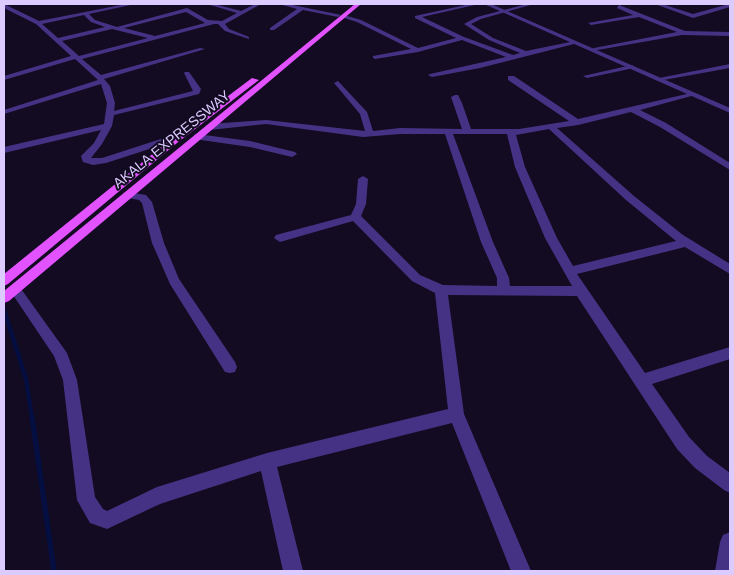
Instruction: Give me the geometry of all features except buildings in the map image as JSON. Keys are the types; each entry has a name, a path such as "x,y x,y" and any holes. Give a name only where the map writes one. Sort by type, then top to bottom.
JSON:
{"main road":[{"name":"AKALA EXPRESSWAY","path":"9,285 127,195 237,106 341,16 350,4"},
{"name":"AKALA EXPRESSWAY","path":"9,285 174,141 358,4"},
{"path":"226,103 237,106"}],"street":[{"path":"38,23 133,4"},
{"path":"210,4 241,13"},
{"path":"4,78 212,23 220,23 258,4"},
{"path":"281,4 359,21 418,50"},
{"path":"476,4 417,17 512,58"},
{"path":"487,4 730,111"},
{"path":"525,53 491,39 467,24 478,18 532,4"},
{"path":"658,4 693,16 727,8 730,5"},
{"path":"4,6 38,23 101,79 110,98 108,126 98,144 86,156 86,160 93,162 103,161 167,140 174,141"},
{"path":"619,6 684,33"},
{"path":"272,29 302,8"},
{"path":"57,40 187,10 212,23"},
{"path":"86,14 93,21 155,38"},
{"path":"591,23 641,15"},
{"path":"220,23 227,30 247,38"},
{"path":"594,50 684,33 730,34"},
{"path":"375,57 418,50 462,38"},
{"path":"432,75 575,43"},
{"path":"4,112 101,79 202,49"},
{"path":"658,80 730,66"},
{"path":"587,76 632,68"},
{"path":"110,114 196,92 197,89 187,74"},
{"path":"511,78 578,123"},
{"path":"338,83 364,114 370,134"},
{"path":"210,127 266,122 370,134 448,131 511,132 578,123 691,94"},
{"path":"455,97 467,131"},
{"path":"630,109 663,125 730,166"},
{"path":"4,150 108,126"},
{"path":"551,127 579,150 630,198 685,243 730,270"},
{"path":"448,131 487,242 503,278 504,289"},
{"path":"511,132 520,167 552,238 581,291 683,443 701,462 730,484"},
{"path":"197,137 250,144 292,154"},
{"path":"355,218 361,204 363,179"},
{"path":"127,195 142,197 148,202 158,242 174,281 230,367"},
{"path":"355,218 416,278 441,290 581,291"},
{"path":"280,238 355,218"},
{"path":"570,272 685,243"},
{"path":"9,285 60,353 70,380 86,500 97,516 107,520 157,496 266,460 456,414"},
{"path":"441,290 456,414 521,571"},
{"path":"642,381 730,353"},
{"path":"266,460 293,571"},
{"path":"725,571 730,542"}],"waterway":[{"path":"4,310 26,379 32,418"},
{"path":"32,417 54,571"}]}
